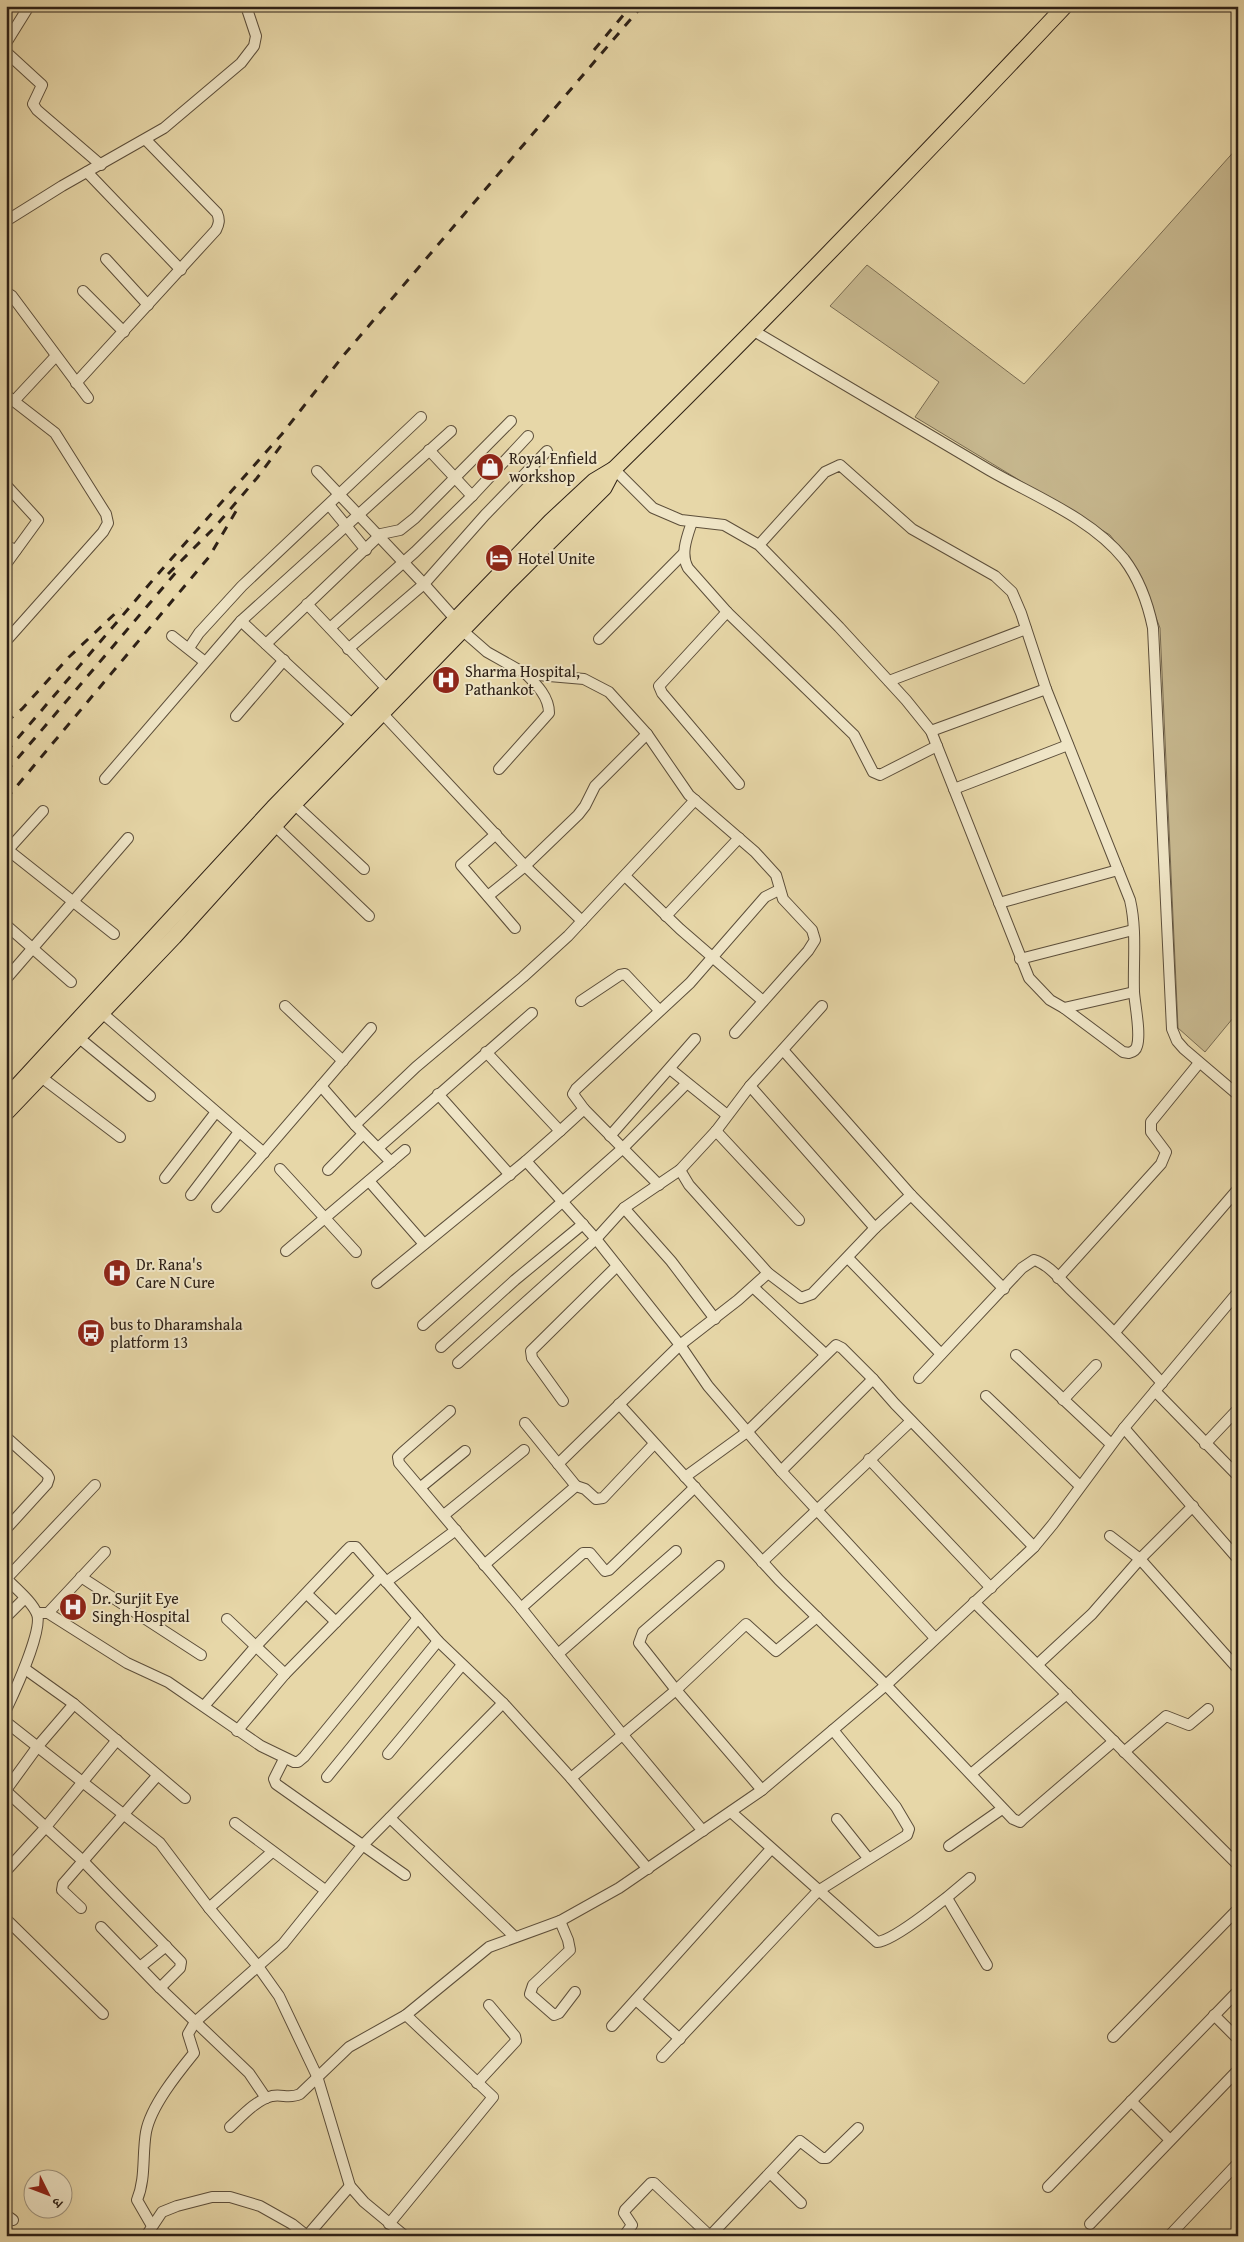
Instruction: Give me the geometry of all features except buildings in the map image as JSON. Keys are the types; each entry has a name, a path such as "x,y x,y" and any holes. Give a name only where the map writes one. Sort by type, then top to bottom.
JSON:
{"main road":[{"path":"6,1098 273,808 388,690 460,625 604,488 614,469 754,331 927,153 1065,6"},
{"path":"6,1113 174,938 294,804 382,713 460,625"}],"street":[{"path":"6,44 29,6"},
{"path":"7,220 87,172 146,140 181,115 241,63 250,52 256,36 246,6"},
{"path":"6,52 42,84 34,104 37,110 101,165"},
{"path":"76,383 216,230 219,218 146,140"},
{"path":"87,172 181,270"},
{"path":"106,259 148,305"},
{"path":"83,290 124,332"},
{"path":"6,292 12,296 88,398"},
{"path":"754,331 926,433 1068,514 1109,544 1134,574 1149,608 1156,663 1172,1029 1177,1041 1199,1063 1238,1095"},
{"path":"6,641 103,532 108,523 106,514 55,433 10,398 55,356"},
{"path":"189,648 242,586 330,506 421,418"},
{"path":"266,644 379,536 406,526 511,421"},
{"path":"106,779 241,621 451,431"},
{"path":"330,628 404,562 472,496 528,436"},
{"path":"429,450 472,496"},
{"path":"348,649 424,584 485,515 547,451"},
{"path":"614,469 653,508 671,517 692,522 724,525 759,545 889,681 931,731 1020,959 1035,986 1050,1000 1064,1008 1123,1052 1129,1053 1134,1050 1137,1045 1133,915 1118,870 1046,689 1017,602 1004,583 912,529 840,465 825,472 759,545"},
{"path":"317,471 487,652 526,674 540,687 547,700 549,713 547,718 499,769"},
{"path":"6,485 38,520 6,564"},
{"path":"330,506 344,526 366,550"},
{"path":"692,522 684,553 684,560 688,568 727,612 854,735 870,768 876,775 885,773 938,746"},
{"path":"6,546 16,550"},
{"path":"599,639 684,553"},
{"path":"306,604 388,690"},
{"path":"727,612 659,686 662,693 739,784"},
{"path":"241,621 354,726"},
{"path":"889,681 1026,629"},
{"path":"172,636 205,662"},
{"path":"236,716 284,660"},
{"path":"526,674 577,677 592,682 608,692 647,734 689,794 776,874 783,899 812,930 815,940 808,950 735,1033"},
{"path":"931,731 1046,689"},
{"path":"382,713 525,866 582,921"},
{"path":"488,896 525,866 578,815 585,806 594,786 647,734"},
{"path":"954,789 1068,745"},
{"path":"355,1124 416,1067 536,966 582,921 696,800"},
{"path":"294,804 364,869"},
{"path":"43,811 7,851 114,934"},
{"path":"275,826 369,916"},
{"path":"496,834 461,865 515,928"},
{"path":"6,979 128,838"},
{"path":"666,916 739,838"},
{"path":"999,903 1118,870"},
{"path":"624,876 666,916 763,1001"},
{"path":"659,1185 584,1109 574,1098 574,1092 659,1010 690,983 765,898 779,890"},
{"path":"6,926 72,982"},
{"path":"1020,959 1132,930"},
{"path":"580,1001 620,975 625,974 659,1010"},
{"path":"1064,1008 1134,992"},
{"path":"285,1006 343,1061"},
{"path":"458,1363 596,1238 624,1208 680,1170 716,1131 750,1086 822,1006"},
{"path":"101,1012 264,1153"},
{"path":"378,1148 532,1013"},
{"path":"217,1207 372,1028"},
{"path":"78,1038 150,1096"},
{"path":"610,1136 695,1039"},
{"path":"783,1050 912,1195 970,1256 1004,1288"},
{"path":"486,1052 560,1131"},
{"path":"1058,1278 1160,1164 1166,1152 1150,1132 1151,1122 1199,1063"},
{"path":"670,1069 727,1116"},
{"path":"40,1077 120,1137"},
{"path":"423,1325 622,1149 686,1084"},
{"path":"321,1086 363,1134 391,1162"},
{"path":"750,1086 875,1228"},
{"path":"438,1094 510,1175"},
{"path":"377,1283 510,1175 584,1109"},
{"path":"166,1178 216,1112"},
{"path":"716,1131 799,1220"},
{"path":"191,1195 239,1132"},
{"path":"328,1170 363,1134"},
{"path":"286,1251 405,1150"},
{"path":"526,1161 596,1238 680,1345 708,1386 747,1432 935,1638"},
{"path":"280,1169 326,1217 356,1252"},
{"path":"680,1170 689,1185 768,1272 801,1298 812,1294 875,1228 912,1195"},
{"path":"369,1181 424,1244"},
{"path":"1114,1332 1238,1189"},
{"path":"624,1208 671,1261 715,1319"},
{"path":"441,1347 515,1280 583,1224"},
{"path":"848,1258 941,1354"},
{"path":"919,1378 1022,1268 1034,1260 1040,1262 1058,1278 1162,1382"},
{"path":"562,1401 532,1358 531,1351 617,1266"},
{"path":"558,1464 680,1345 715,1319 768,1272"},
{"path":"753,1287 825,1354"},
{"path":"230,2127 253,2106 266,2098 296,2096 349,2046 406,2015 488,1947 560,1921 619,1888 762,1790 886,1685 1034,1547 1111,1444 1238,1292"},
{"path":"684,1476 747,1432 836,1345 873,1379 1034,1547"},
{"path":"1016,1355 1111,1444"},
{"path":"1063,1400 1096,1365"},
{"path":"781,1471 873,1379"},
{"path":"1154,1391 1238,1476"},
{"path":"986,1396 1080,1486"},
{"path":"619,1404 762,1562 886,1685 1012,1819 1020,1822 1114,1741"},
{"path":"1205,1444 1238,1409"},
{"path":"450,1411 398,1457 399,1463 521,1608 703,1831"},
{"path":"762,1562 911,1420"},
{"path":"525,1423 576,1486 579,1485 596,1499 603,1498 654,1444"},
{"path":"1124,1428 1238,1559"},
{"path":"6,1437 47,1474 49,1478 47,1484 6,1529"},
{"path":"444,1515 524,1450"},
{"path":"420,1487 465,1451"},
{"path":"869,1459 991,1588"},
{"path":"6,1710 25,1669 38,1621 37,1613 6,1578 95,1485"},
{"path":"484,1565 576,1486"},
{"path":"521,1608 583,1553 590,1553 605,1571 609,1570 695,1488"},
{"path":"1038,1664 1092,1614 1140,1559 1192,1506"},
{"path":"237,1731 285,1674 336,1622 384,1579 456,1530"},
{"path":"1110,1536 1140,1559 1238,1669"},
{"path":"204,1706 256,1646 347,1550 353,1546 359,1550 438,1641 503,1703 571,1778 648,1869"},
{"path":"558,1654 676,1551"},
{"path":"48,1613 105,1552"},
{"path":"719,1566 643,1632 639,1639 641,1647 676,1690 762,1790"},
{"path":"80,1577 202,1655"},
{"path":"307,1594 336,1622"},
{"path":"6,1617 25,1598"},
{"path":"974,1602 1238,1864"},
{"path":"37,1613 48,1613 127,1663 168,1682 237,1731 284,1759 294,1762 301,1760 418,1618"},
{"path":"571,1778 676,1690 746,1624 776,1651 817,1617"},
{"path":"227,1619 285,1674"},
{"path":"327,1777 438,1641"},
{"path":"388,1754 462,1665"},
{"path":"25,1669 74,1704 185,1798"},
{"path":"971,1774 1067,1694"},
{"path":"152,2226 138,2200 143,2187 146,2134 149,2122 171,2083 194,2053 188,2034 195,2022 294,1932 325,1890 362,1846 503,1703"},
{"path":"74,1704 38,1746 6,1791 83,1861 182,1964 160,1988"},
{"path":"1124,1752 1166,1716 1189,1725 1208,1709"},
{"path":"6,1722 126,1814 160,1843 209,1908 258,1965 279,1996 317,2076 350,2186 364,2202 405,2236"},
{"path":"662,2057 818,1891 868,1858 904,1838 909,1830 896,1807 833,1730"},
{"path":"6,1871 45,1828 117,1740"},
{"path":"284,1759 274,1779 276,1784 405,1875"},
{"path":"81,1908 62,1890 62,1887 157,1776"},
{"path":"949,1846 1002,1809"},
{"path":"731,1812 818,1891 878,1942 890,1938 947,1898 970,1878"},
{"path":"390,1818 515,1938"},
{"path":"837,1819 868,1858"},
{"path":"235,1823 325,1890"},
{"path":"612,2026 771,1849"},
{"path":"209,1908 272,1852"},
{"path":"947,1898 987,1965"},
{"path":"1113,2037 1238,1909"},
{"path":"6,1919 103,2014"},
{"path":"560,1921 570,1950 533,1986 530,1994 554,2015 559,2013 575,1992"},
{"path":"102,1927 160,1988 250,2073 266,2098"},
{"path":"140,1967 166,1946"},
{"path":"1048,2188 1238,1991"},
{"path":"636,2000 680,2038"},
{"path":"477,2083 516,2042 515,2036 490,2005"},
{"path":"389,2224 493,2098 406,2015"},
{"path":"1214,2015 1238,2038"},
{"path":"1090,2224 1238,2070"},
{"path":"1131,2100 1170,2140"},
{"path":"624,2236 632,2226 624,2213 625,2210 651,2183 654,2183 710,2236 800,2141 822,2158 827,2158 858,2128"},
{"path":"1169,2236 1237,2167"},
{"path":"770,2173 801,2203"},
{"path":"146,2236 162,2212 170,2208 212,2197 230,2197 260,2206 281,2217 307,2236 350,2186"}],"shaded area":[{"path":"1238,147 1238,1012 1205,1052 1178,1028 1160,628 1138,571 1110,535 915,417 939,382 830,306 867,265 1024,384"}],"railway":[{"path":"594,50 631,6"},
{"path":"6,752 158,574 282,434 343,356 642,6"},
{"path":"168,574 215,527 257,478 283,443"},
{"path":"6,799 209,557 239,506"},
{"path":"6,772 178,570"},
{"path":"6,722 22,709 69,657 121,608"}],"place":[{"name":"Royal Enfield workshop","path":"490,467"},
{"name":"Hotel Unite","path":"499,558"},
{"name":"Sharma Hospital, Pathankot","path":"446,680"},
{"name":"Dr. Rana's Care N Cure","path":"117,1273"},
{"name":"bus to Dharamshala platform 13","path":"91,1333"},
{"name":"Dr. Surjit Eye Singh Hospital","path":"73,1607"}]}
